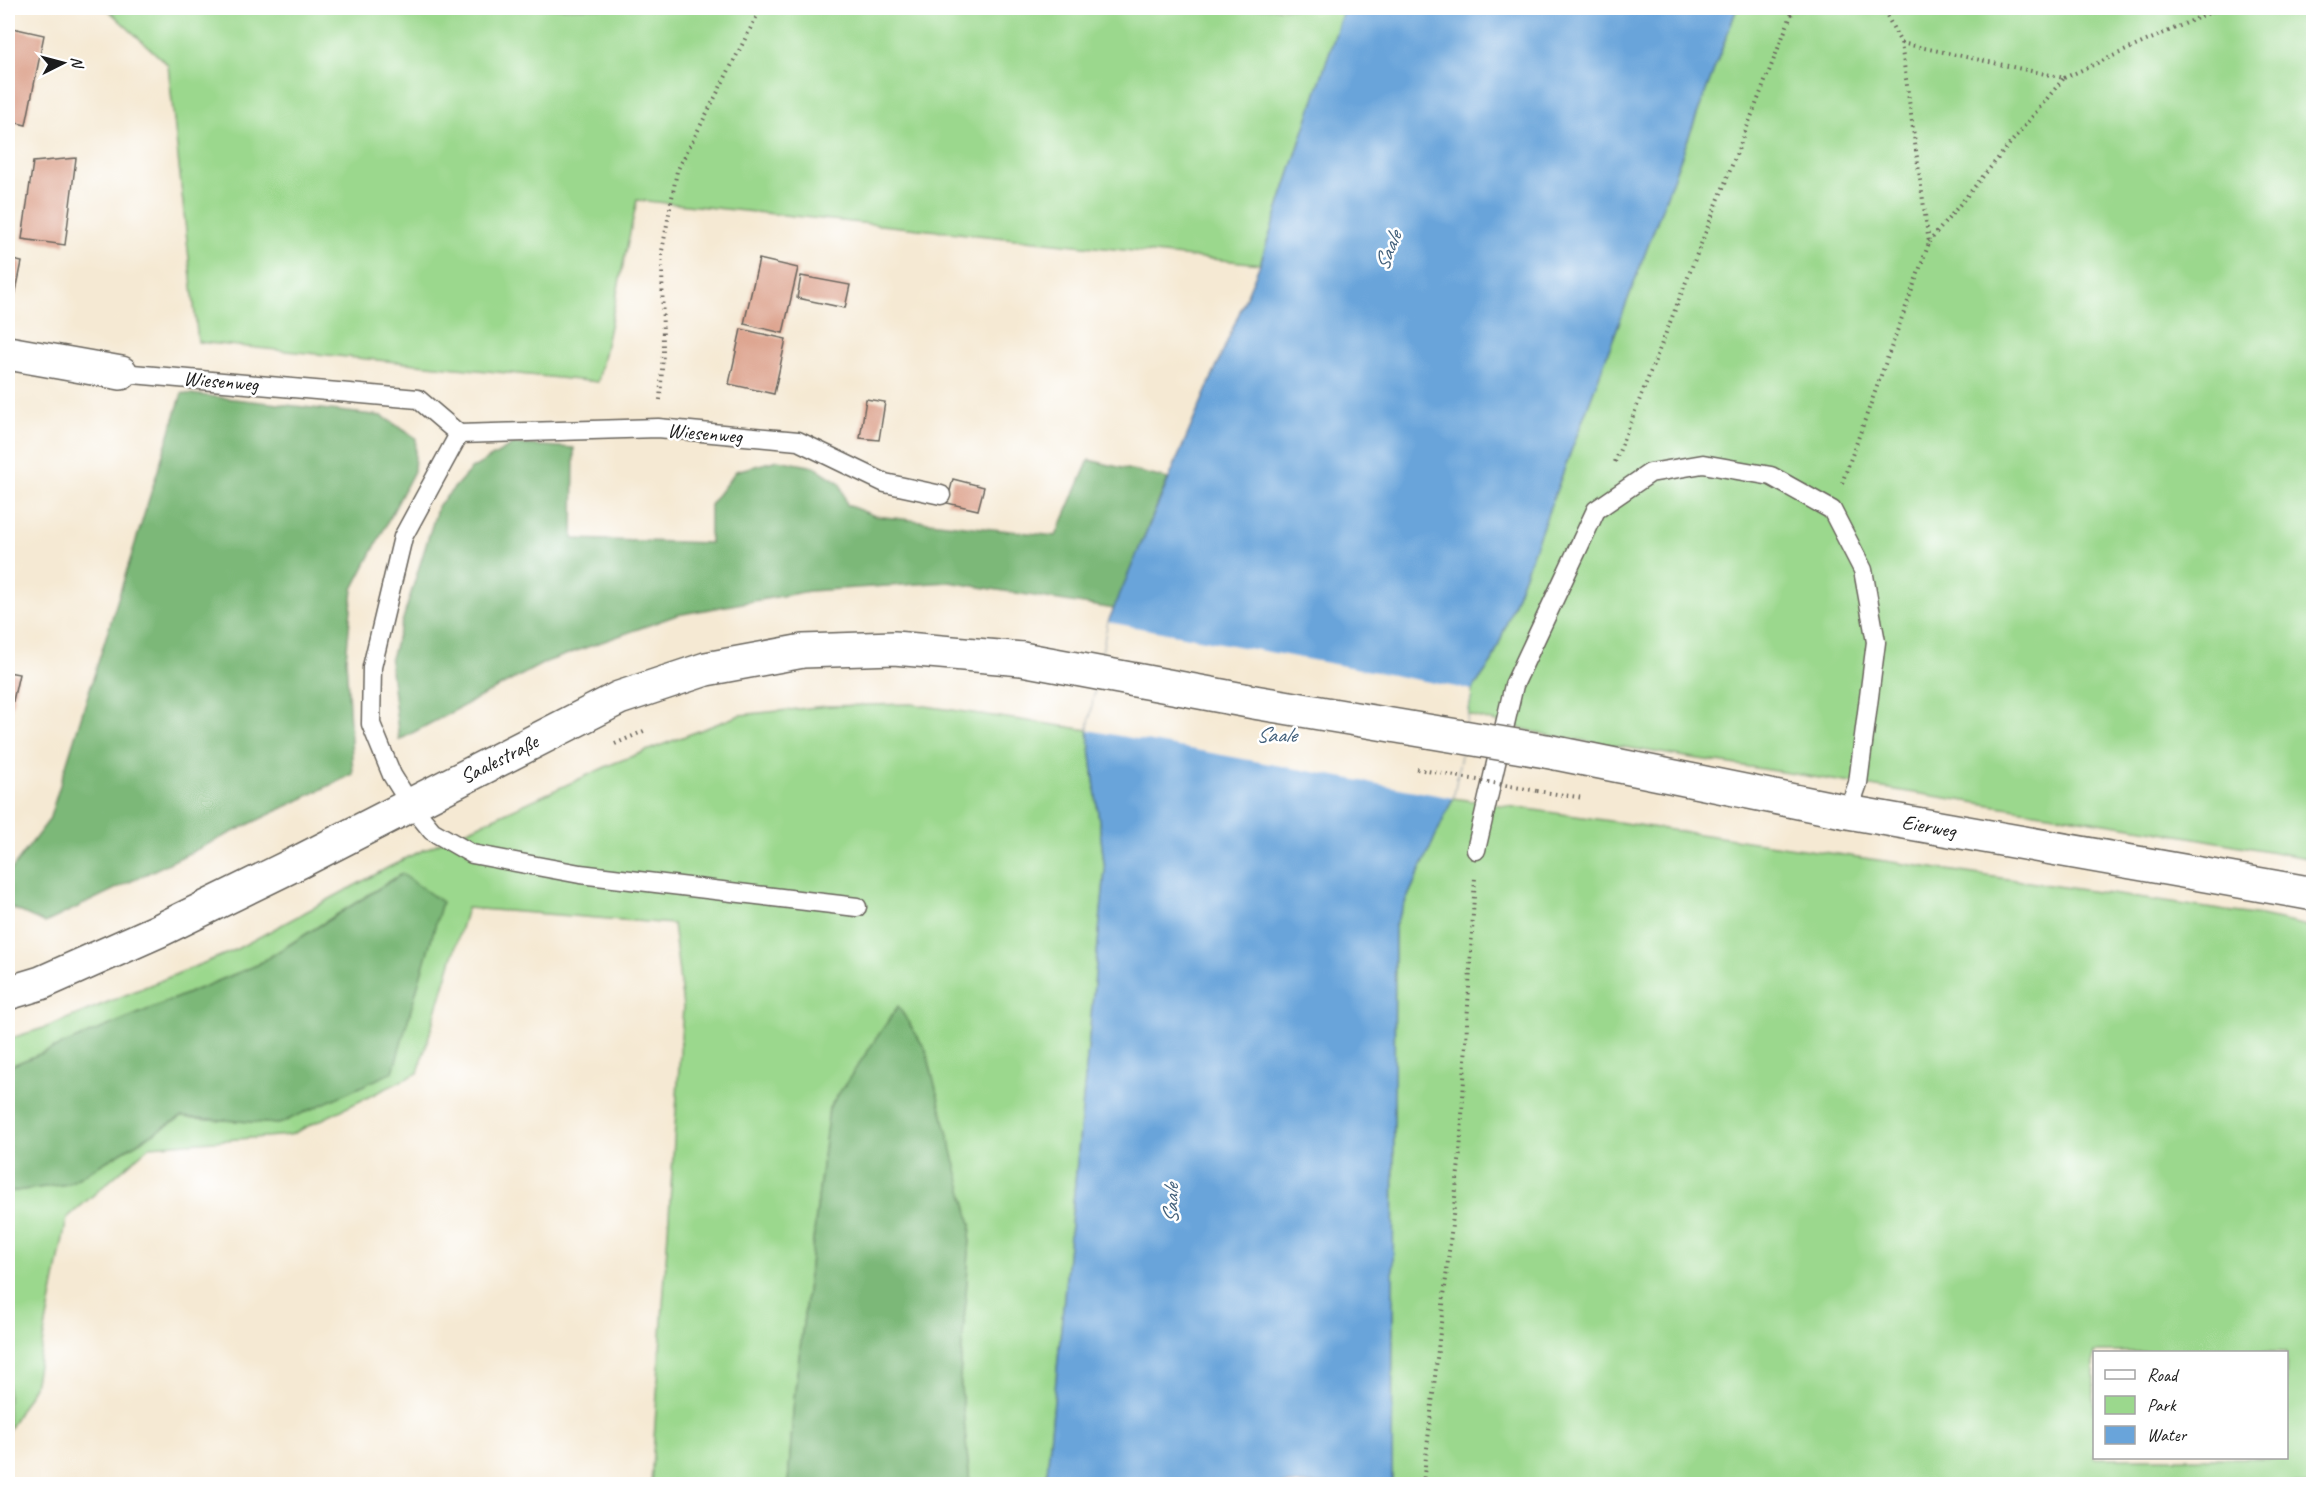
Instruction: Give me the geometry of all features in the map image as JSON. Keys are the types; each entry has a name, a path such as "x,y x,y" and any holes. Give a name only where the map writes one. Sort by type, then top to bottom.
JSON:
{"street":[{"name":"Wiesenweg","path":"8,353 122,373"},
{"name":"Saalestraße","path":"8,993 41,983 158,931 301,861 619,698 706,669 803,651 894,648 1022,659 1254,702 1546,751"},
{"name":"Eierweg","path":"1546,751 1848,812 2313,894"}],"lane":[{"name":"Wiesenweg","path":"122,373 418,399 459,434 658,428 798,441 885,483 941,495"},
{"path":"459,434 403,537 372,667 371,724 392,775 410,804 432,831 472,854 580,874 857,907"},
{"path":"1476,850 1514,685 1596,510 1650,473 1703,464 1772,476 1832,510 1863,570 1876,642 1858,783 1848,812"}],"path":[{"path":"658,428 663,354 662,251 677,171 761,8"},
{"path":"1596,510 1794,8"},
{"path":"1883,8 1901,43 1929,243"},
{"path":"1832,510 1929,243 2064,78 2220,8"},
{"path":"1901,43 2064,78"},
{"path":"610,746 652,727"},
{"path":"1423,1485 1460,1153 1476,850"}],"green space":[{"path":"106,8 1344,8 1260,264 637,200 598,382 198,342 168,65"},
{"path":"1737,8 2313,8 2313,859 2156,831 1547,735 1468,715 1472,690 1492,662"},
{"path":"182,393 382,416 416,438 414,471 353,589 346,659 353,774 45,923 8,906 8,874 49,820"},
{"path":"514,444 574,448 573,539 710,543 710,505 736,471 778,460 815,467 840,483 847,505 875,516 1056,536 1089,460 1168,479 1114,609 949,582 809,591 677,615 546,662 399,740 390,661 438,506 471,469"},
{"path":"912,704 1088,730 1105,871 1046,1484 970,1484 960,1377 971,1224 829,1108 794,1399 788,1484 651,1484 683,1007 673,924 467,908 418,1073 290,1135 150,1146 67,1218 34,1386 8,1431 8,1192 68,1184 181,1117 279,1124 401,874 257,965 8,1067 8,1039 47,1027 233,951 404,859 612,764 740,715 827,706"},
{"path":"1453,798 2261,916 2313,927 2313,1484 1392,1484 1395,925"},
{"path":"402,874 442,902 393,1072 279,1124 181,1117 68,1184 8,1192 8,1067 257,965"},
{"path":"898,1006 926,1050 971,1224 960,1377 970,1484 788,1484 794,1399 829,1108"}],"water":[{"name":"Saale","path":"1344,8 1737,8 1492,662 1472,690 1453,798 1395,925 1392,1484 1046,1484 1105,871 1088,730 1108,622 1260,264"}],"pier":[{"path":"1108,622 1472,690 1453,798 1088,730"}],"building":[{"path":"8,27 44,35 26,125 8,121"},
{"path":"76,158 65,245 22,239 33,162"},
{"path":"8,259 22,262 15,296 8,295"},
{"path":"759,259 798,268 783,333 744,324"},
{"path":"801,276 850,285 845,308 797,298"},
{"path":"741,329 786,339 774,394 729,384"},
{"path":"866,399 885,402 879,440 860,438"},
{"path":"953,479 984,487 978,510 947,503"},
{"path":"8,672 19,674 8,723"}]}
